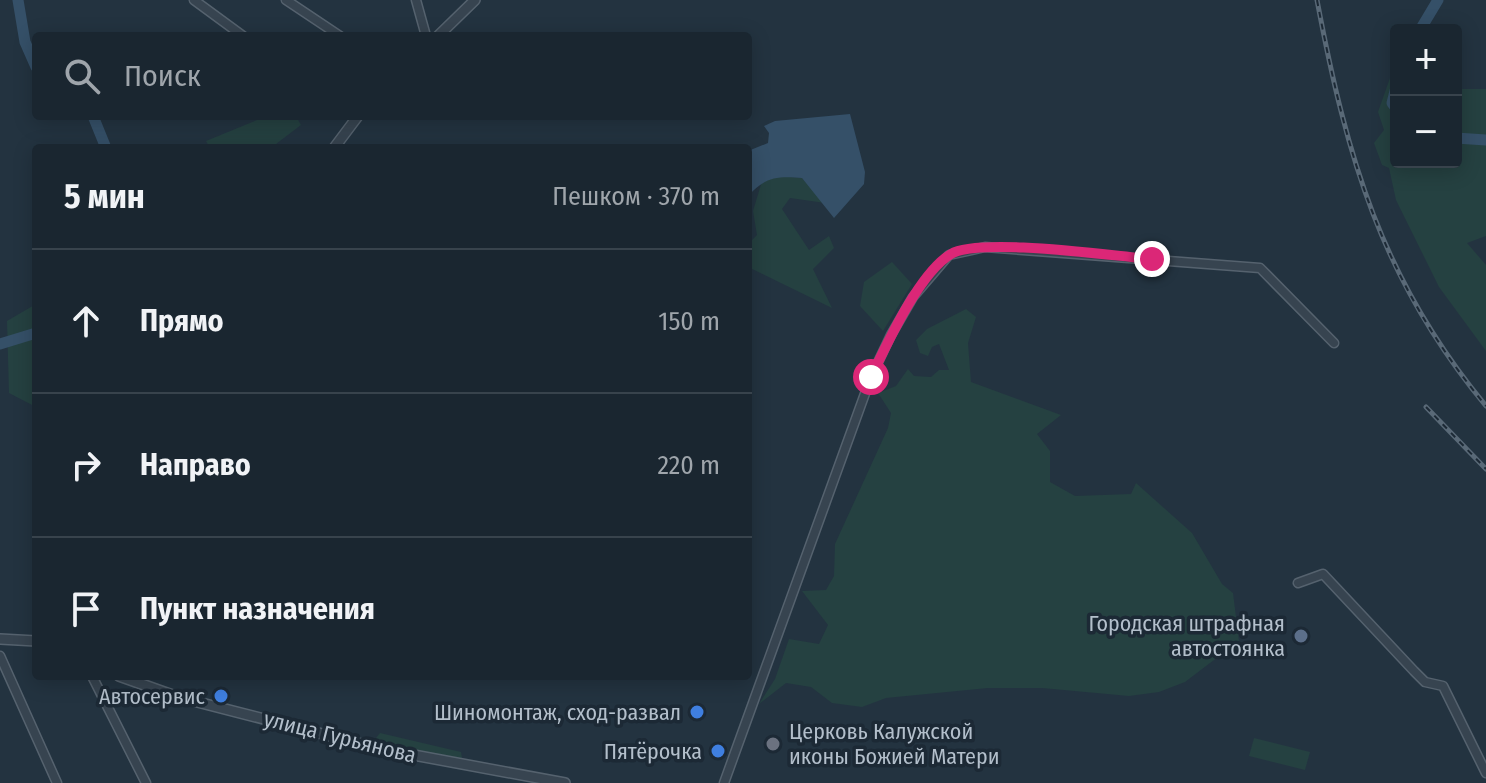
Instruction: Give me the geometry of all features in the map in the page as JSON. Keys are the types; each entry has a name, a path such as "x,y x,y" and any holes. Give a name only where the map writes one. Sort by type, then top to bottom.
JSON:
{"street":[{"path":"194,0 238,32"},
{"path":"286,0 334,32"},
{"path":"416,0 425,32"},
{"path":"442,32 475,0"},
{"path":"337,144 355,120"},
{"path":"724,783 871,377 913,297 949,255 985,247 1260,268 1334,343"},
{"path":"1298,583 1323,574 1425,682 1443,686 1486,773"},
{"path":"0,639 32,641"},
{"path":"0,656 57,783"},
{"path":"94,680 146,783"},
{"name":"улица Гурьянова","path":"130,680 178,697 381,749 565,783"}],"green space":[{"path":"1390,78 1390,168 1462,168 1462,89 1486,89 1486,236 1467,243 1486,265 1486,351 1439,287 1396,200 1389,168 1382,165 1374,143 1384,130 1378,112"},
{"path":"257,120 298,120 301,125 276,144 208,144 206,141"},
{"path":"779,176 802,178 825,203 790,198 782,209 809,250 829,236 834,248 813,269 832,308 752,269 752,240 757,235 753,211 762,181"},
{"path":"892,262 912,284 883,331 860,306 864,282"},
{"path":"32,306 32,405 9,393 7,321"},
{"path":"966,309 976,317 968,343 971,382 1061,415 1037,434 1050,451 1050,482 1075,496 1131,494 1136,483 1192,533 1222,584 1233,593 1239,641 1185,682 1159,692 1129,696 1042,688 988,688 886,698 862,707 832,703 811,687 786,683 759,704 775,679 789,639 819,644 828,625 802,591 826,590 834,576 835,544 888,428 891,413 878,393 896,386 908,369 914,376 931,377 939,370 949,370 939,344 932,347 928,356 920,353 916,340 927,329"},
{"path":"380,733 461,752 462,758 379,745 376,738"},
{"path":"1254,738 1310,752 1305,770 1249,756"}],"water":[{"path":"850,114 865,172 864,184 834,218 802,178 772,179 752,192 752,149 768,143 769,133 764,126 775,121"}],"waterway":[{"path":"18,0 25,42 32,58"},
{"path":"1424,24 1438,0"},
{"path":"95,120 104,144"},
{"path":"1462,138 1486,140"},
{"path":"0,344 32,334"}],"railway":[{"path":"1317,0 1341,112 1373,215 1420,311 1450,359 1486,406"},
{"path":"1426,407 1486,469"}],"place":[{"name":"Городская штрафная автостоянка","path":"1301,636"},
{"name":"Автосервис","path":"221,696"},
{"name":"Шиномонтаж, сход-развал","path":"697,712"},
{"name":"Церковь Калужской иконы Божией Матери","path":"773,744"},
{"name":"Пятёрочка","path":"718,751"}],"route":[{"path":"871,377 913,297 949,255 963,249 985,247 1152,259"}]}
